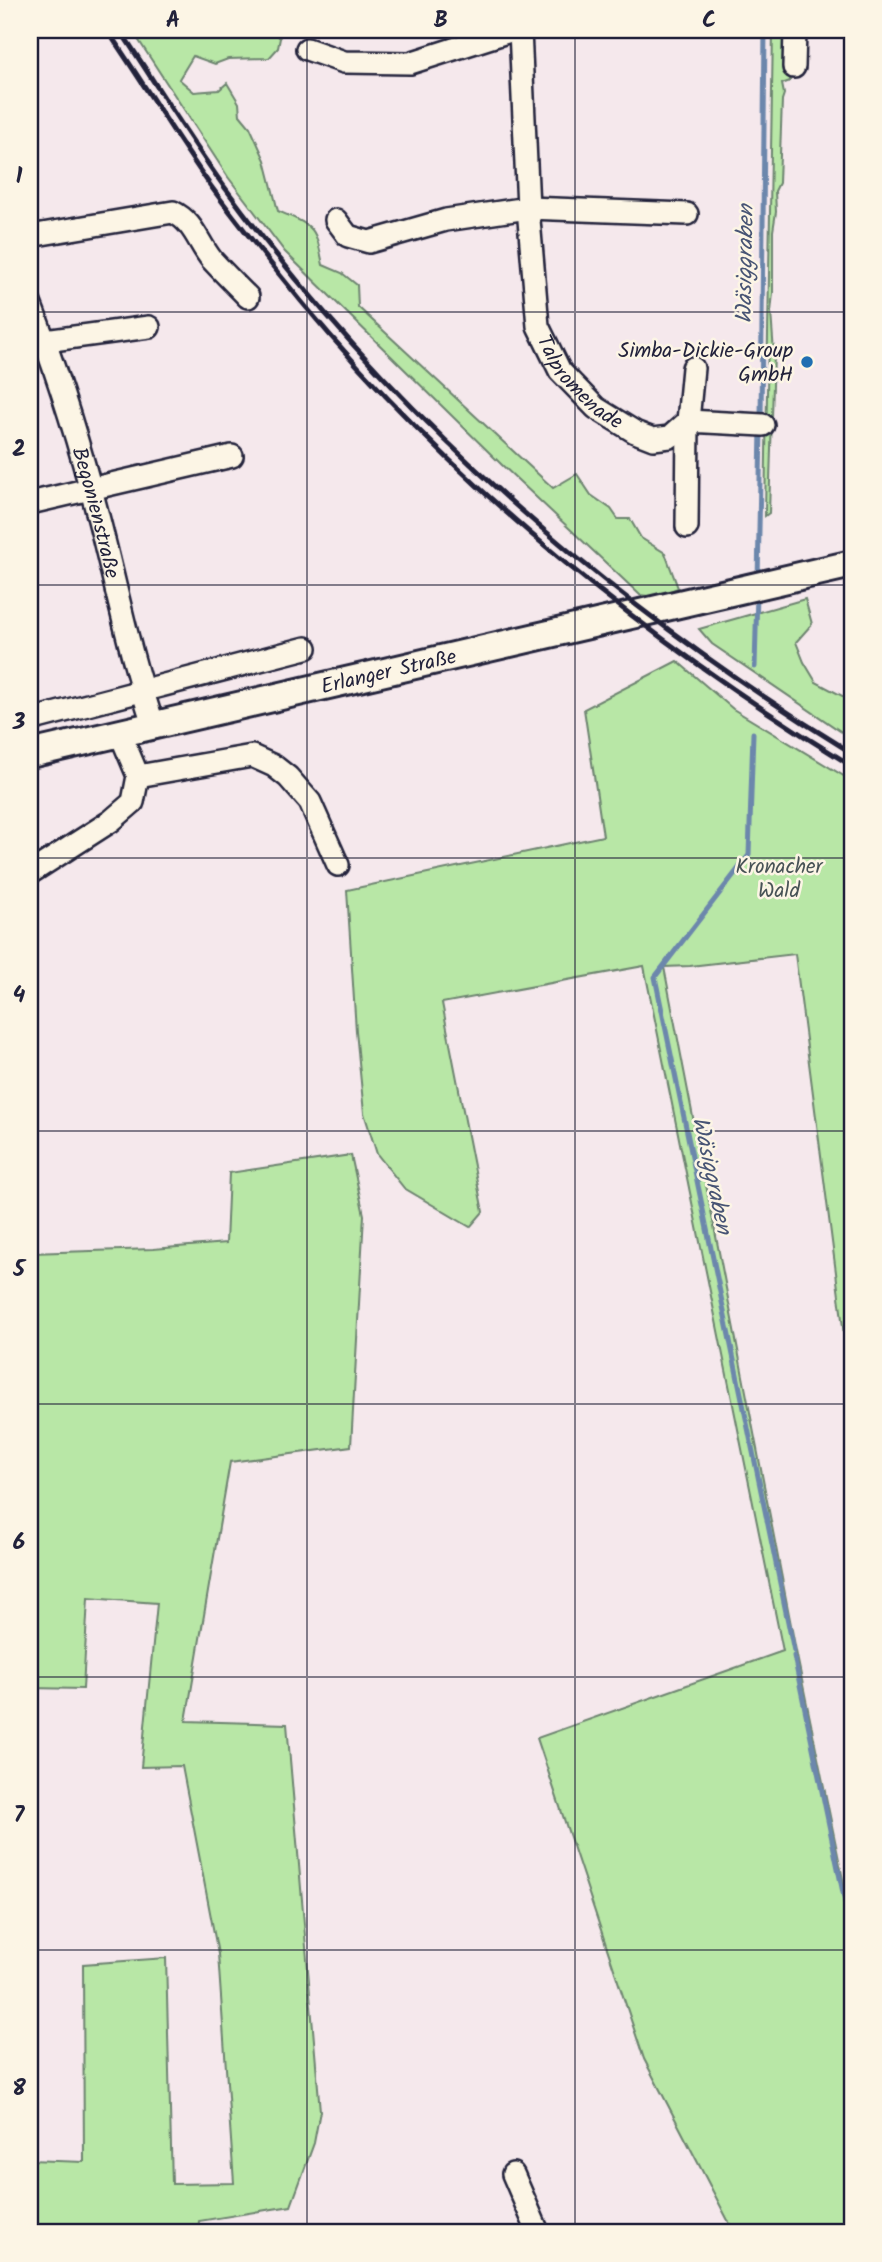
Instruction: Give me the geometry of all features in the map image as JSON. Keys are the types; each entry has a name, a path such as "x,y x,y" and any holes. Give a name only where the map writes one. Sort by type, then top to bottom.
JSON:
{"main road":[{"name":"Erlanger Straße","path":"30,754 852,564"}],"street":[{"path":"307,49 345,62 410,63 513,30"},
{"name":"Talpromenade","path":"520,30 528,208 538,326 561,371 596,408 635,432 653,439 670,437 688,421"},
{"path":"794,67 795,30"},
{"path":"336,220 348,236 369,242 446,220 528,208 687,214"},
{"path":"30,236 173,212 191,225 210,257 248,297"},
{"name":"Begonienstraße","path":"30,303 45,341 91,489 142,691 154,726"},
{"path":"45,341 149,327"},
{"path":"687,527 688,421 693,368"},
{"path":"688,421 763,425"},
{"path":"30,502 232,456"},
{"name":"Erlanger Straße","path":"30,720 306,648"},
{"path":"30,873 111,821 133,802 138,776 120,733"},
{"path":"138,776 252,756 274,766 288,777 310,802 338,865"},
{"path":"513,2174 538,2232"}],"green space":[{"path":"132,30 204,30 213,38 239,39 272,30 280,38 278,48 269,58 228,59 215,64 193,56 179,79 194,92 219,90 227,83 239,103 240,115 250,127 265,160 278,211 311,229 318,242 323,265 342,273 357,285 358,307 553,488 577,474 591,495 611,509 618,519 630,519 641,538 665,553 678,588 655,597 640,595 502,465 285,252 228,177"},
{"path":"773,30 791,30 790,81 782,84 784,94 779,183 775,191 771,312 774,353 769,513 765,516"},
{"path":"805,599 812,624 796,642 816,682 852,701 852,739 712,644 699,629"},
{"name":"Kronacher Wald","path":"677,661 733,709 852,781 852,1397 795,954 664,967 797,1656 852,1923 852,2232 734,2232 644,2059 537,1738 783,1651 644,966 442,1003 483,1212 470,1227 404,1188 377,1154 364,1113 347,890 603,836 584,709"},
{"path":"351,1155 364,1215 351,1446 230,1462 186,1721 287,1724 320,2111 314,2143 291,2206 199,2221 198,2232 30,2232 30,2160 84,2162 83,1964 166,1958 172,2184 234,2183 218,1954 182,1766 141,1767 157,1603 88,1598 83,1689 30,1688 30,1253 153,1249 226,1243 229,1173"}],"waterway":[{"name":"Wäsiggraben","path":"761,419 765,30"},
{"name":"Wäsiggraben","path":"758,580 761,428"},
{"name":"Wäsiggraben","path":"755,667 757,593"},
{"name":"Wäsiggraben","path":"753,733 749,855 655,977 794,1651"},
{"name":"Wäsiggraben","path":"794,1656 852,1936"}],"railway":[{"path":"107,30 234,217 337,343 402,413 470,480 541,543 615,603 692,660 852,766"},
{"path":"120,30 223,185 288,269 358,350 432,427 509,500 590,569 762,696 852,753"}],"place":[{"name":"Simba-Dickie-Group GmbH","path":"807,362"}]}
